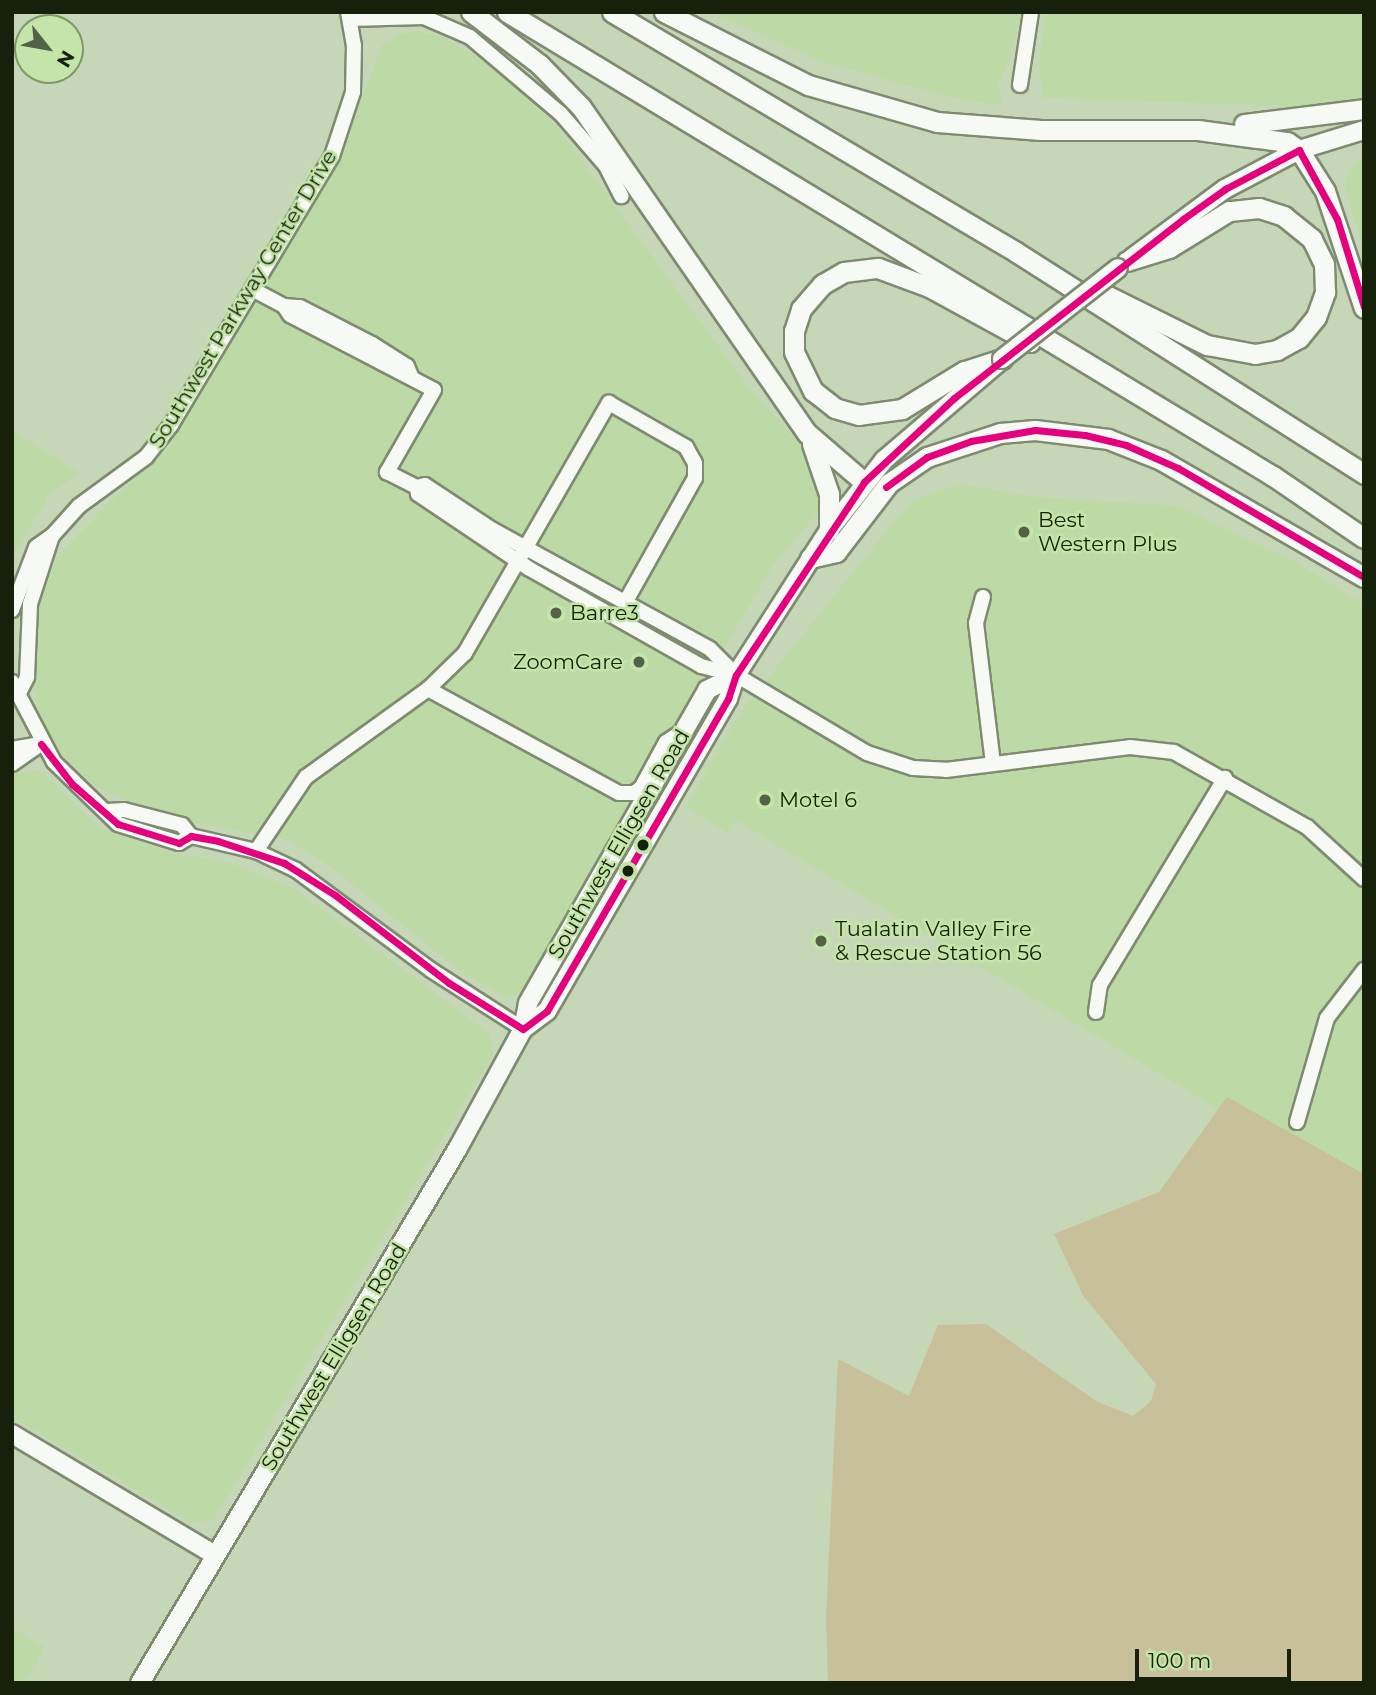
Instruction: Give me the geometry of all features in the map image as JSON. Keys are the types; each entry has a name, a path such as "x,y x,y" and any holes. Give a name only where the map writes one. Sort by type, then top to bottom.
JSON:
{"highway":[{"path":"471,12 539,64 582,107 807,433 864,482"},
{"path":"507,12 1147,400 1364,538"},
{"path":"612,12 1016,252 1364,474"},
{"path":"664,12 808,85 937,122 1041,130 1198,130 1273,136 1299,150 1337,219 1364,308"},
{"path":"1198,130 1364,109"},
{"path":"1016,252 1207,345 1237,353 1265,354 1288,346 1316,317 1325,292 1324,264 1312,239 1284,216 1259,208 1229,211 1169,248 1123,265"},
{"path":"1002,359 964,371 902,409 859,415 835,408 813,391 794,352 794,331 802,309 823,284 844,272 878,268 929,286 1068,363 1147,400"},
{"path":"810,558 836,552 876,497 908,468 971,441 1035,430 1108,439 1161,460 1364,577"},
{"path":"807,433 829,494 829,530"}],"main road":[{"name":"Southwest Elligsen Road","path":"523,1029 547,1011 728,699 736,675 810,558 864,482 915,432 1002,359 1225,189 1299,150 1364,130"},
{"name":"Southwest Elligsen Road","path":"139,1683 458,1148 523,1029 528,1003 707,690 736,675"},
{"path":"12,1434 215,1555"}],"street":[{"path":"1020,85 1031,12"},
{"path":"349,16 424,17 470,37 561,114 606,166 621,196"},
{"name":"Southwest Parkway Center Drive","path":"12,610 36,547 52,536 79,506 146,457 160,440 332,156 346,124 355,67 349,16"},
{"path":"252,289 284,306 290,315 360,354 401,376 411,376 434,390 387,471 417,487 425,485 459,504 526,549 710,649 736,675 867,753 898,764 946,770 1130,747 1159,749 1187,757 1320,835 1364,879"},
{"path":"256,851 306,777 428,689 465,653 609,403 686,446 695,463 695,478 626,601"},
{"path":"417,487 418,494 519,562 701,666 736,675"},
{"name":"Southwest Parkway Center Drive","path":"52,536 30,604 27,677 16,686 41,744 72,784 107,811 118,824 140,834 179,843 191,835 256,851 321,885 423,965 523,1029"},
{"path":"983,597 976,623 993,763"},
{"path":"428,689 444,701 619,793 634,793 666,742 684,730"},
{"path":"12,749 41,744"},
{"path":"12,764 41,744"},
{"path":"1096,1012 1100,985 1225,778"},
{"path":"1297,1122 1327,1018 1364,970"}],"shaded area":[{"path":"710,12 1022,12 1009,61 997,84 1003,106 948,97 821,61"},
{"path":"1046,12 1364,12 1364,103 1316,111 1267,105 1043,98 1039,58"},
{"path":"419,32 441,36 481,60 553,122 750,389 807,452 823,495 815,516 774,564 684,715 667,734 637,799 524,990 506,998 459,970 327,864 287,840 164,817 98,788 64,757 44,724 32,682 30,632 56,559 110,502 168,449 340,160 382,45 399,34"},
{"path":"1364,157 1364,251 1344,183 1354,164"},
{"path":"12,430 79,473 50,494 12,558"},
{"path":"959,484 1034,497 1178,506 1297,563 1364,604 1364,1196 735,820 728,833 686,807 739,714 892,524 914,500"},
{"path":"40,770 100,828 172,853 228,862 295,889 490,1034 493,1054 214,1519 192,1523 12,1417 12,774"},
{"path":"1227,1097 1364,1174 1364,1683 828,1683 826,1618 838,1359 909,1396 938,1325 986,1324 1096,1401 1133,1416 1151,1401 1156,1384 1084,1297 1054,1234 1159,1192"},
{"path":"12,1628 45,1647 25,1683 12,1683"}],"transit line":[{"path":"1299,150 1337,219 1364,307"},
{"path":"523,1029 547,1011 728,699 736,675 864,482 954,398 1183,219 1225,189 1299,150"},
{"path":"886,487 927,457 971,441 1035,430 1085,435 1126,445 1178,468 1364,577"},
{"path":"41,744 72,784 118,824 179,843 191,836 218,841 284,863 335,895 449,983 523,1029"}],"place":[{"name":"Best Western Plus","path":"1024,532"},
{"name":"Barre3","path":"556,613"},
{"name":"ZoomCare","path":"639,662"},
{"name":"Motel 6","path":"765,800"},
{"name":"Tualatin Valley Fire & Rescue Station 56","path":"821,941"}]}
